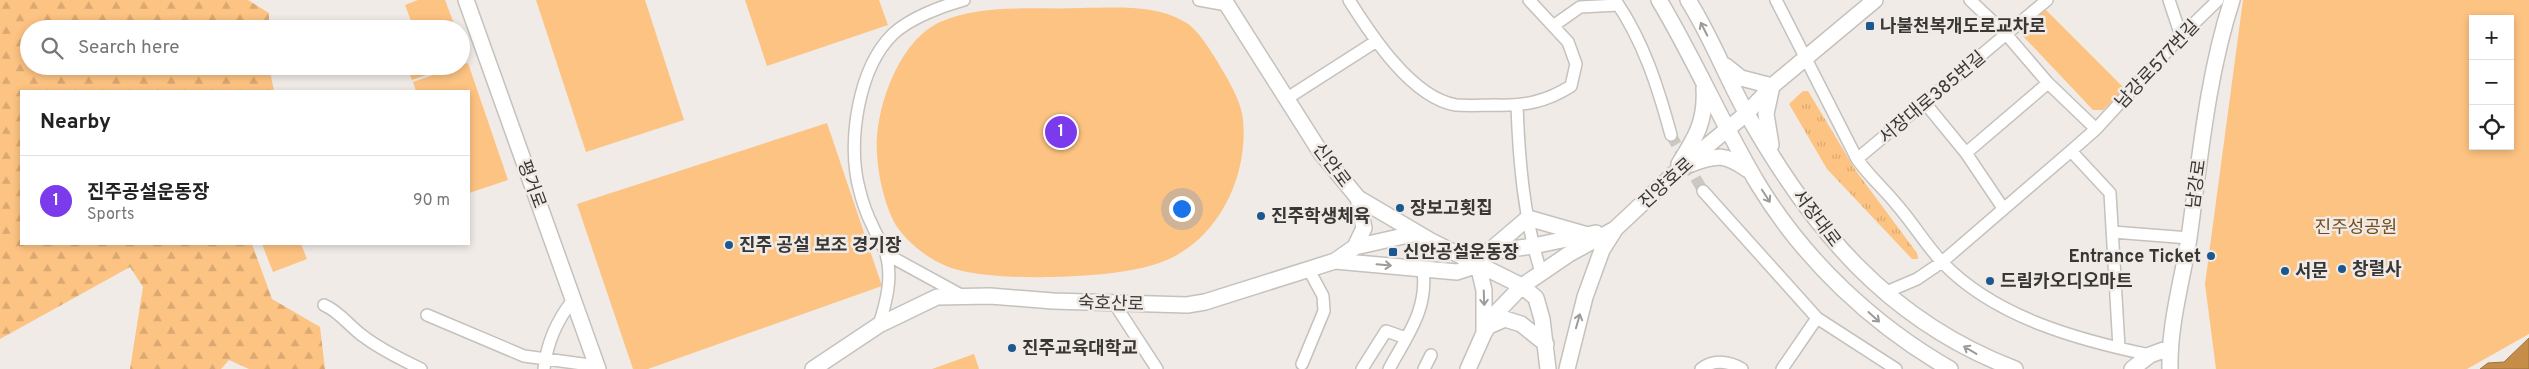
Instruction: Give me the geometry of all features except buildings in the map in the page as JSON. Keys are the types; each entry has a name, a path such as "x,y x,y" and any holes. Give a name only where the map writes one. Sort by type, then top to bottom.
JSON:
{"street":[{"name":"평거로","path":"466,0 597,368"},
{"path":"879,325 888,287 886,254 872,226 859,188 852,149 864,88 876,58 894,34 942,6 964,0"},
{"path":"1199,0 1226,2"},
{"path":"1349,0 1375,42 1424,92 1455,105 1518,106 1532,104 1556,96 1572,86 1576,64 1568,42 1529,0"},
{"name":"서장대로","path":"1659,0 1752,173 1790,231 1836,281 1888,329 1919,352 1950,369"},
{"name":"서장대로","path":"1688,0 1747,113 1774,159 1833,242 1884,293 1940,332 1980,356 2015,369"},
{"path":"1776,0 1857,159 1869,176 1896,204 1942,262 1983,296 2054,330 2150,355"},
{"name":"진양호로","path":"1468,369 1497,312 1522,286 1569,254 1615,229 1675,173 1747,113 1772,86 1875,0"},
{"path":"1970,0 2006,34 2048,84 2096,129"},
{"name":"서장대로385번길","path":"1857,159 2047,0"},
{"path":"2169,0 2181,36"},
{"name":"남강로577번길","path":"1884,293 1917,279 1942,262 2071,151 2096,129 2181,36 2218,0"},
{"name":"남강로","path":"2170,369 2169,348 2174,309 2189,238 2203,128 2222,29 2232,0"},
{"name":"신안로","path":"1226,2 1321,154 1358,198 1460,256 1482,259"},
{"path":"1553,26 1580,7 1616,2"},
{"name":"진양호로","path":"1616,2 1632,25 1654,78 1671,135"},
{"path":"1286,99 1375,42"},
{"path":"1720,60 1741,78 1772,86 1766,114 1767,131 1774,159"},
{"path":"1966,153 2048,84"},
{"path":"1675,173 1700,127 1706,108 1704,85"},
{"path":"1926,103 1966,153 2003,208"},
{"path":"1518,106 1518,150 1533,246 1542,272"},
{"path":"2071,151 2110,193 2119,348"},
{"path":"1675,173 1708,158 1720,156 1733,159 1752,173"},
{"name":"진양호로","path":"1703,191 1816,318"},
{"path":"1354,247 1364,228 1358,198"},
{"path":"1528,218 1588,235"},
{"path":"1482,259 1528,218"},
{"path":"1335,261 1456,272 1482,259 1615,229"},
{"path":"1567,369 1585,297 1602,250 1615,229"},
{"path":"2113,232 2189,238"},
{"name":"숙호산로","path":"813,369 879,325 937,297 961,295 1114,303 1196,304 1335,261 1354,247 1417,233"},
{"path":"886,254 961,295"},
{"path":"1482,259 1522,286 1536,298 1546,344 1547,369"},
{"path":"1482,259 1487,329 1504,319 1521,324 1546,344"},
{"path":"1389,369 1424,300 1423,269"},
{"path":"1302,364 1324,311 1324,296 1309,270"},
{"path":"544,365 555,326 573,300"},
{"path":"1114,303 1157,369"},
{"path":"324,305 336,311 343,320 381,350 421,369"},
{"path":"427,315 544,365 597,368"},
{"path":"1782,369 1816,318 1896,369"},
{"path":"1362,369 1386,331 1406,338"},
{"path":"2132,369 2150,355 2169,348"},
{"path":"1424,369 1431,355"},
{"path":"1701,369 1706,365 1720,361 1742,369"}],"green space":[{"path":"0,0 248,0 269,13 269,20 20,20 20,75 271,75 274,90 20,90 20,245 252,245 272,299 320,327 325,369 249,369 229,360 221,369 130,369 143,287 130,267 0,339"},
{"path":"418,0 445,0 453,20 411,20 405,5"},
{"path":"536,0 645,0 684,120 586,152"},
{"path":"745,0 879,0 888,25 767,66"},
{"name":"진주성공원","path":"2243,0 2529,0 2529,334 2467,369 2216,369 2205,284"},
{"path":"2043,7 2125,89 2103,110 2093,110 2021,34 2022,25"},
{"path":"1121,8 1160,12 1173,16 1191,26 1208,46 1226,76 1241,109 1243,143 1240,166 1233,188 1223,209 1210,227 1194,244 1175,256 1153,265 1134,270 1085,276 1045,277 972,273 944,265 922,252 902,234 893,220 884,196 877,154 877,137 885,98 901,61 912,45 925,31 940,22 974,12 1010,9"},
{"path":"470,69 508,180 470,193 470,90 416,90 413,82 433,75 470,75"},
{"path":"410,75 426,75 412,80"},
{"path":"1803,91 1808,91 1856,171 1917,253 1918,259 1912,259 1827,169 1789,104"},
{"name":"진주 공설 보조 경기장","path":"827,123 882,286 648,369 633,369 577,204"},
{"path":"262,245 301,245 307,259 273,272"},
{"path":"974,354 979,369 932,369"}],"shaded area":[{"path":"2529,338 2529,369 2480,369 2488,363 2504,362"}],"tunnel":[{"path":"1671,135 1703,191"}],"place":[{"name":"나불천복개도로교차로","path":"1870,26"},
{"name":"진주공설운동장","path":"1061,132"},
{"name":"장보고횟집","path":"1400,208"},
{"name":"진주학생체육","path":"1261,216"},
{"name":"진주 공설 보조 경기장","path":"729,245"},
{"name":"신안공설운동장","path":"1393,252"},
{"name":"Entrance Ticket","path":"2211,256"},
{"name":"창렬사","path":"2342,269"},
{"name":"서문","path":"2285,271"},
{"name":"드림카오디오마트","path":"1990,281"},
{"name":"진주교육대학교","path":"1012,348"}]}
